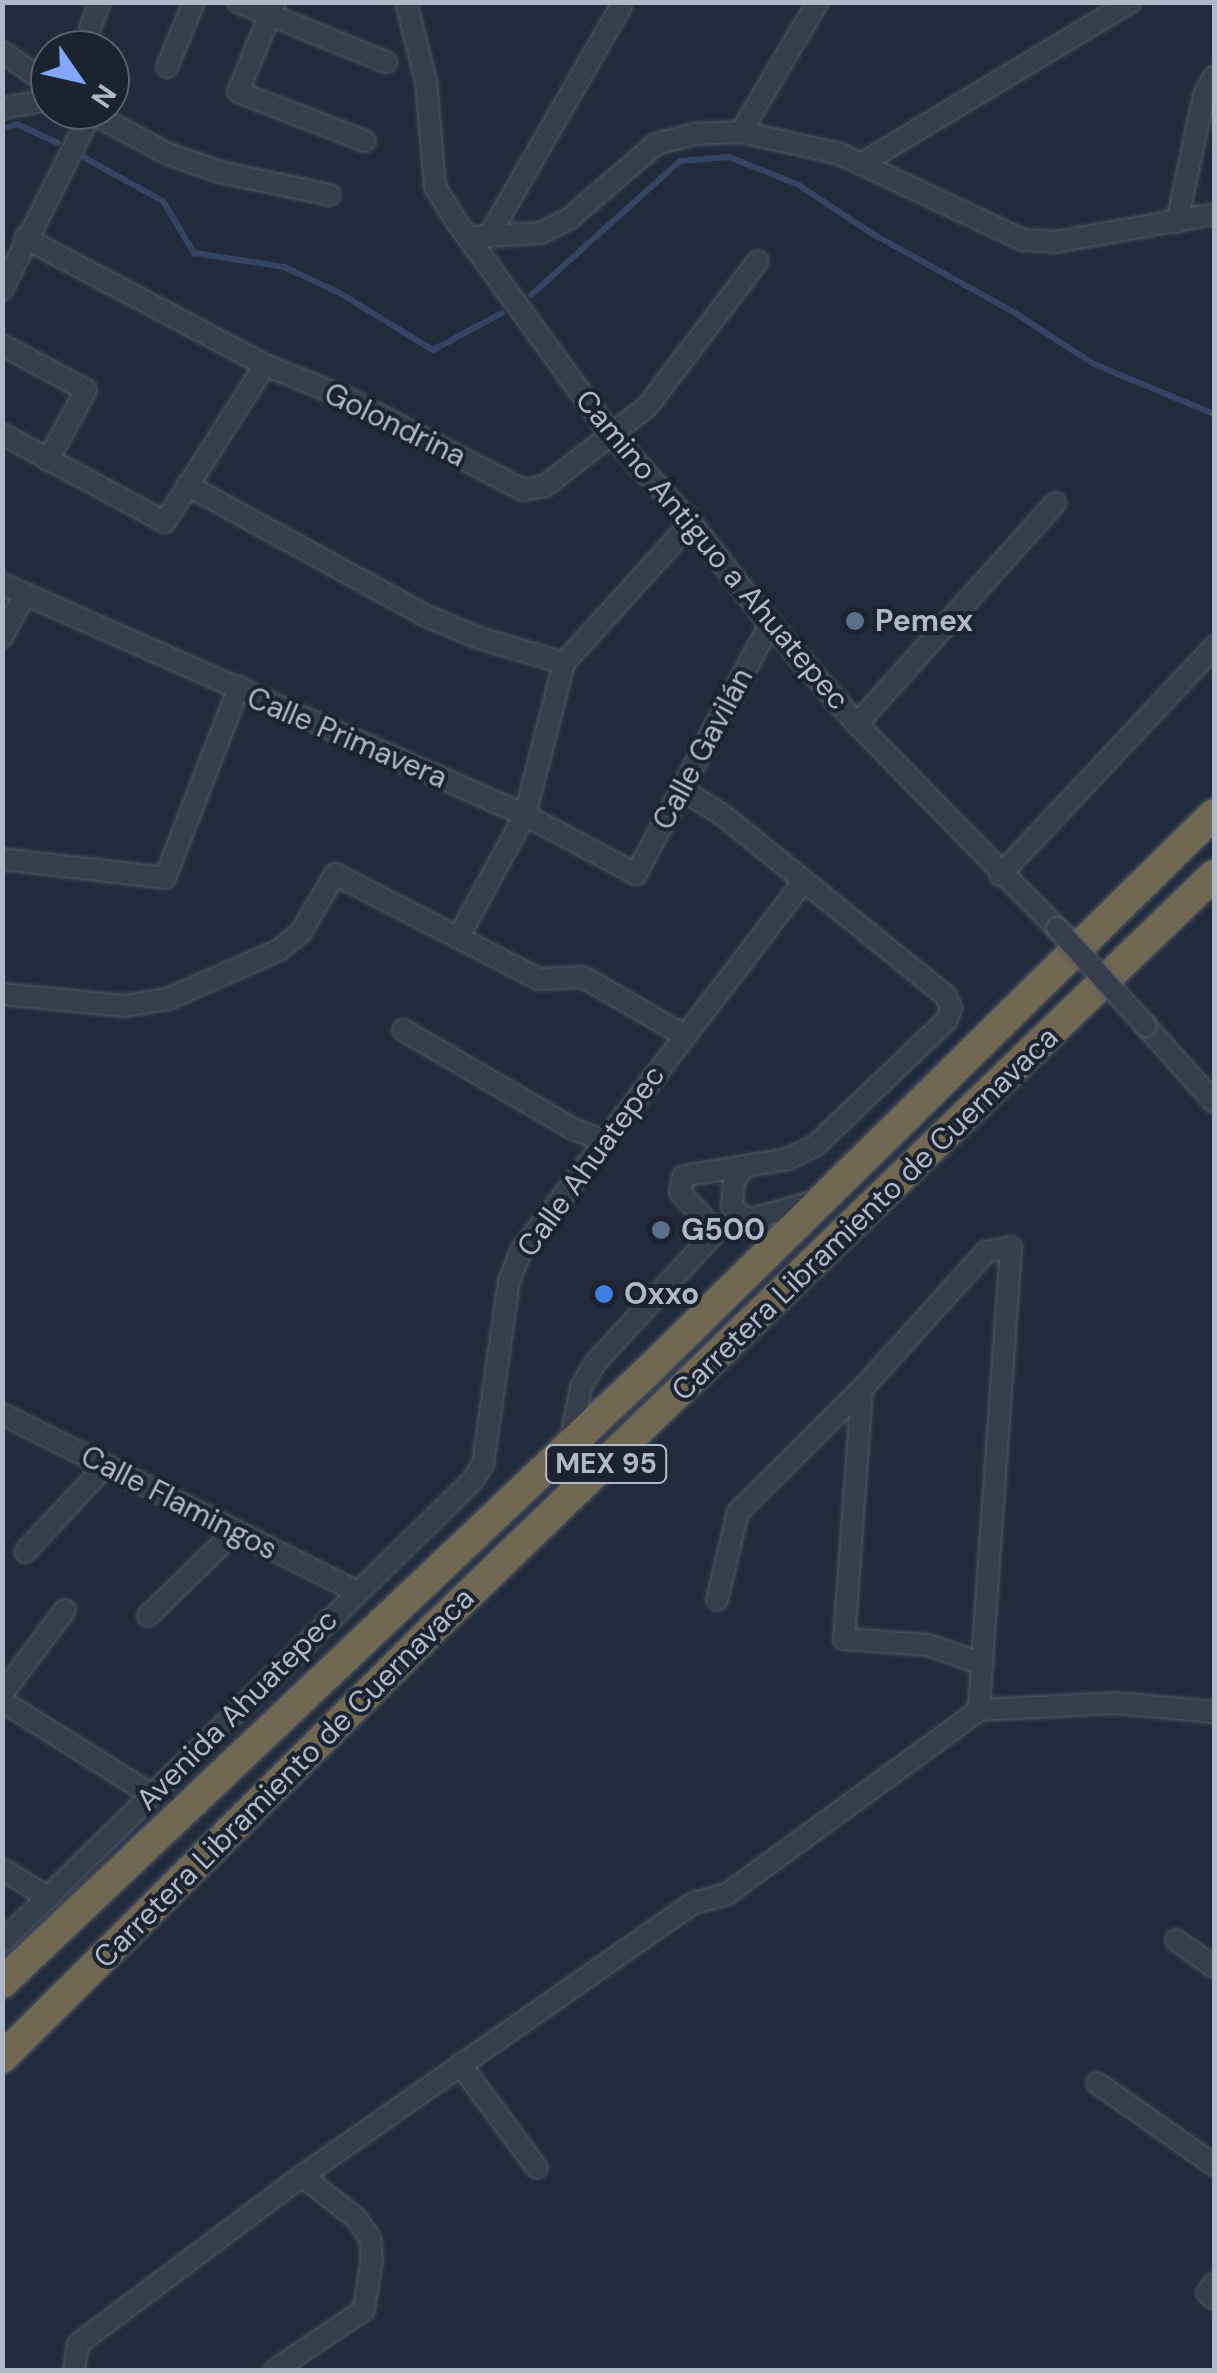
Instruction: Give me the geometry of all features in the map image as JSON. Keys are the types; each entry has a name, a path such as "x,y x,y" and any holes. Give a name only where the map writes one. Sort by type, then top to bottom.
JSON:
{"highway":[{"name":"Carretera Libramiento de Cuernavaca","path":"2,1983 650,1369 1214,814"},
{"name":"Carretera Libramiento de Cuernavaca","path":"2,2058 434,1628 1214,875"}],"street":[{"path":"90,28 100,2"},
{"path":"167,67 194,2"},
{"path":"238,2 272,8 386,62"},
{"name":"Camino Antiguo a Ahuatepec","path":"406,2 426,81 435,187 478,237 610,433 691,523 770,624 857,724 1000,875 1057,928 1214,1102"},
{"path":"741,132 818,2"},
{"path":"862,164 1131,2"},
{"path":"478,237 620,6"},
{"path":"272,8 238,92 365,141"},
{"path":"2,52 30,71"},
{"path":"1177,222 1204,96 1214,76"},
{"path":"2,108 30,103"},
{"path":"2,290 80,130"},
{"path":"123,130 168,154 220,172 266,185 330,195"},
{"path":"478,237 541,233 570,218 656,144 694,134 741,132 840,154 1023,240 1056,242 1214,214"},
{"name":"Golondrina","path":"25,238 265,365 349,399 524,490 545,486 610,433"},
{"path":"610,433 647,407 758,260"},
{"path":"2,345 86,390 48,460"},
{"path":"2,434 165,522 265,365"},
{"path":"187,485 424,615 479,638 564,663"},
{"path":"857,724 1054,503"},
{"path":"458,938 525,816 564,663 691,523"},
{"path":"2,584 239,687"},
{"path":"2,637 24,594"},
{"name":"Calle Gavilán","path":"636,874 770,624"},
{"path":"1000,875 1214,647"},
{"name":"Calle Primavera","path":"2,858 165,878 239,687 525,816 636,874"},
{"path":"572,1439 581,1387 596,1362 712,1236 710,1224 680,1192 683,1176 742,1170 788,1159 815,1146 947,1020 951,1008 946,996 721,814 682,790"},
{"path":"2,994 124,1006 168,999 278,950 301,932 335,874 538,980 584,977 684,1035"},
{"name":"Calle Ahuatepec","path":"473,1480 483,1464 508,1282 521,1251 802,882"},
{"path":"403,1030 573,1128 602,1140"},
{"path":"742,1170 734,1182 732,1207 748,1220 820,1200"},
{"path":"717,1600 738,1512 862,1389 986,1252 1011,1247 979,1710"},
{"path":"862,1389 844,1638 928,1645 983,1664"},
{"name":"Calle Flamingos","path":"2,1414 356,1592"},
{"path":"25,1552 106,1465"},
{"name":"Avenida Ahuatepec","path":"2,1942 473,1480"},
{"path":"148,1616 235,1530"},
{"path":"65,1610 2,1697 152,1794"},
{"path":"74,2370 78,2344 302,2176 694,1904 728,1894 979,1710 1115,1703 1214,1712"},
{"path":"2,1870 49,1898"},
{"path":"1176,1940 1214,1967"},
{"path":"460,2064 538,2168"},
{"path":"1097,2082 1214,2165"},
{"path":"275,2370 364,2310 372,2258 370,2238 356,2218 302,2176"},
{"path":"1214,2284 1207,2292 1214,2298"}],"waterway":[{"path":"2,129 17,124 58,143"},
{"path":"531,295 680,161 729,157 797,184 871,233 1012,311 1094,364 1214,414"},
{"path":"85,158 163,201 194,253 284,267 338,292 433,350 502,313"}],"place":[{"name":"Pemex","path":"855,621"},
{"name":"G500","path":"661,1230"},
{"name":"Oxxo","path":"604,1294"}]}
